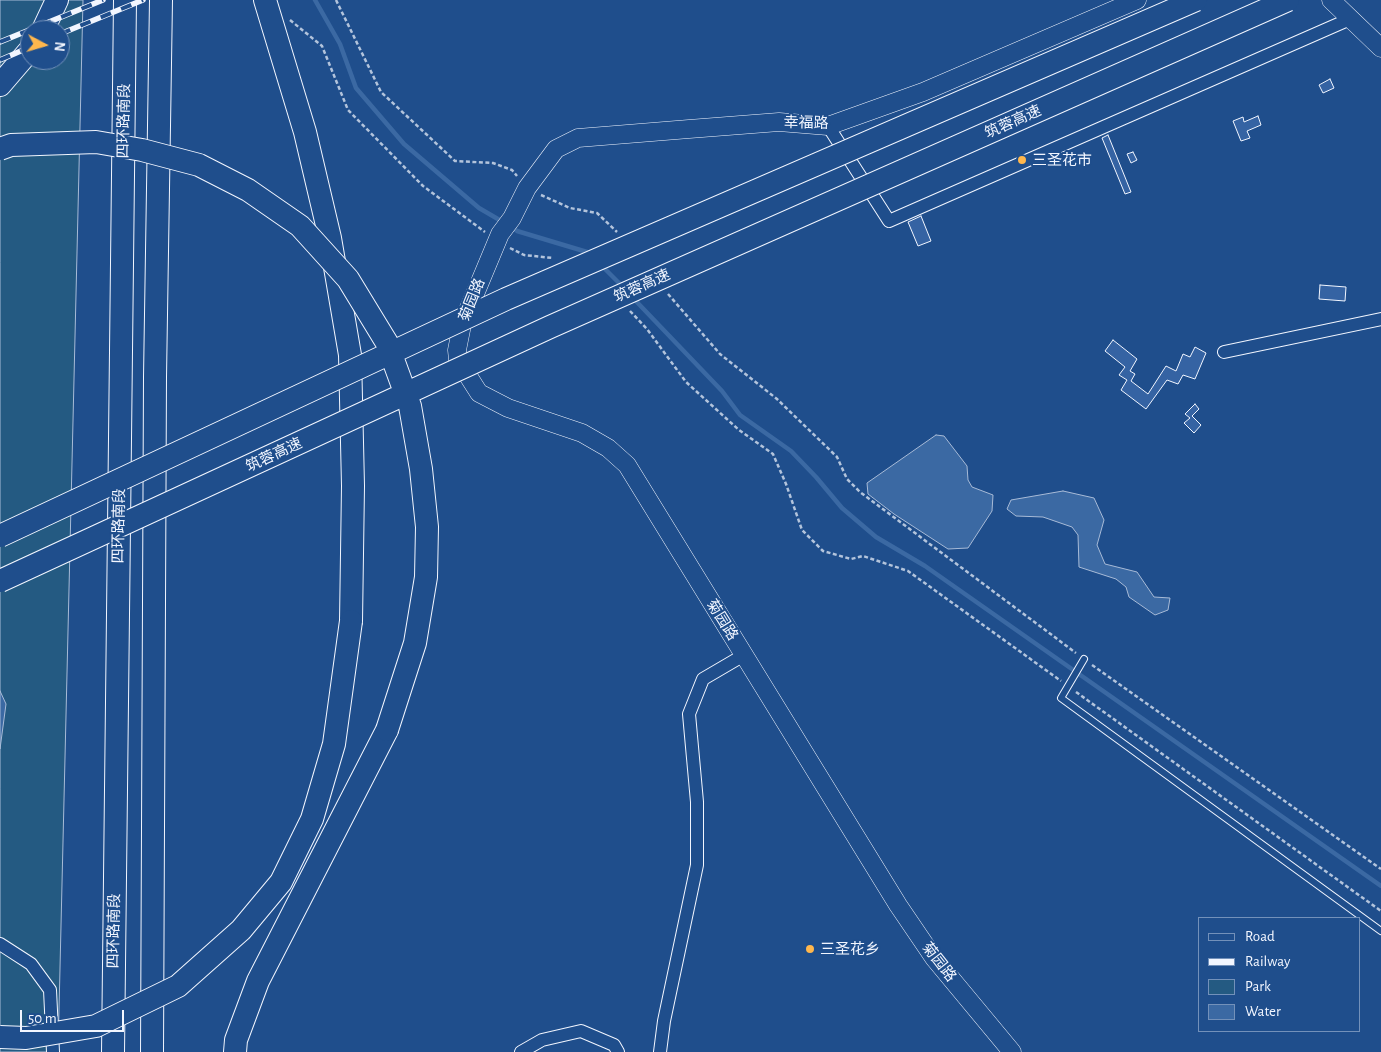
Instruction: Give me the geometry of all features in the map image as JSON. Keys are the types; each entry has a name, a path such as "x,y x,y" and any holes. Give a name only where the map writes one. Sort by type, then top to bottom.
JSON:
{"highway":[{"path":"48,20 57,0"},
{"name":"四环路南段","path":"113,1052 125,0"},
{"path":"152,1052 155,377 161,0"},
{"path":"0,1037 26,1038 96,1026 178,986 241,930 281,882 312,819 334,744 351,621 353,486 350,355 330,238 305,132 266,0"},
{"path":"0,536 506,298 1196,0"},
{"name":"筑蓉高速","path":"0,581 550,327 1288,0"},
{"path":"0,85 20,62"},
{"path":"0,149 11,145 96,142 142,150 199,165 248,190 300,226 348,279 387,343 410,406 421,469 427,527 426,577 415,643 387,730 258,981 236,1040 235,1052"}],"street":[{"name":"幸福路","path":"499,238 512,218 527,188 556,149 578,138 779,122 828,126 924,92 1137,0"},
{"path":"1331,0 1381,48"},
{"path":"828,126 889,221 1350,19"},
{"name":"菊园路","path":"499,238 462,325 457,350 458,360 465,373 479,393 508,408 582,433 608,448 627,465 898,905 934,958 1012,1052"},
{"path":"1224,352 1381,319"},
{"path":"660,1052 664,1021 697,865 697,802 689,714 703,679 744,655"},
{"path":"0,944 31,964 50,990 53,1052"},
{"path":"521,1052 542,1040 581,1031 614,1045 618,1052"}],"lane":[{"path":"1082,662 1060,698 1381,931"}],"path":[{"path":"336,0 381,92 455,161 493,163 512,170 527,188 570,208 597,213 620,236"},
{"path":"287,17 322,46 348,110 423,186 524,254 554,258"},
{"path":"662,287 720,354 777,399 837,457 847,479 860,492 1082,662 1381,869"},
{"path":"628,308 647,329 686,382 739,430 773,454 802,530 823,551 851,559 863,556 908,571 1381,911"}],"green space":[{"path":"0,0 83,0 58,1052 0,1052"}],"water":[{"path":"936,435 944,436 967,466 968,480 972,487 993,495 992,511 968,548 948,549 894,514 868,494 867,483"},
{"path":"1063,491 1094,498 1104,520 1097,545 1105,564 1137,572 1154,597 1170,598 1168,610 1155,615 1129,597 1126,587 1116,579 1079,567 1078,535 1072,527 1043,517 1016,516 1007,509 1011,500"},
{"path":"0,691 6,704 0,749"}],"building":[{"path":"1330,79 1334,88 1323,93 1319,85"},
{"path":"1258,116 1261,125 1247,131 1250,138 1241,141 1233,121 1243,117 1244,122"},
{"path":"1108,135 1131,192 1125,194 1102,138"},
{"path":"1133,152 1137,160 1131,163 1127,154"},
{"path":"921,216 931,241 918,246 908,222"},
{"path":"1320,285 1346,287 1345,301 1319,299"},
{"path":"1113,340 1137,359 1130,371 1135,374 1131,381 1148,394 1166,366 1176,371 1183,354 1190,357 1195,347 1206,353 1195,379 1183,375 1178,384 1167,380 1146,409 1121,390 1127,380 1119,375 1125,367 1105,351"},
{"path":"1195,404 1199,409 1192,416 1201,425 1194,433 1184,423 1190,418 1185,414"}],"waterway":[{"path":"315,0 340,44 356,88 404,144 479,208 503,222"},
{"path":"510,226 517,231 587,252 591,255"},
{"path":"600,264 623,287"},
{"path":"633,298 722,391 740,415 791,451 842,508 876,537 925,566 1381,886"}],"railway":[{"path":"0,42 103,0"},
{"path":"70,30 143,0"},
{"path":"0,60 20,51"}],"place":[{"name":"三圣花市","path":"1022,160"},
{"name":"三圣花乡","path":"810,949"}]}
